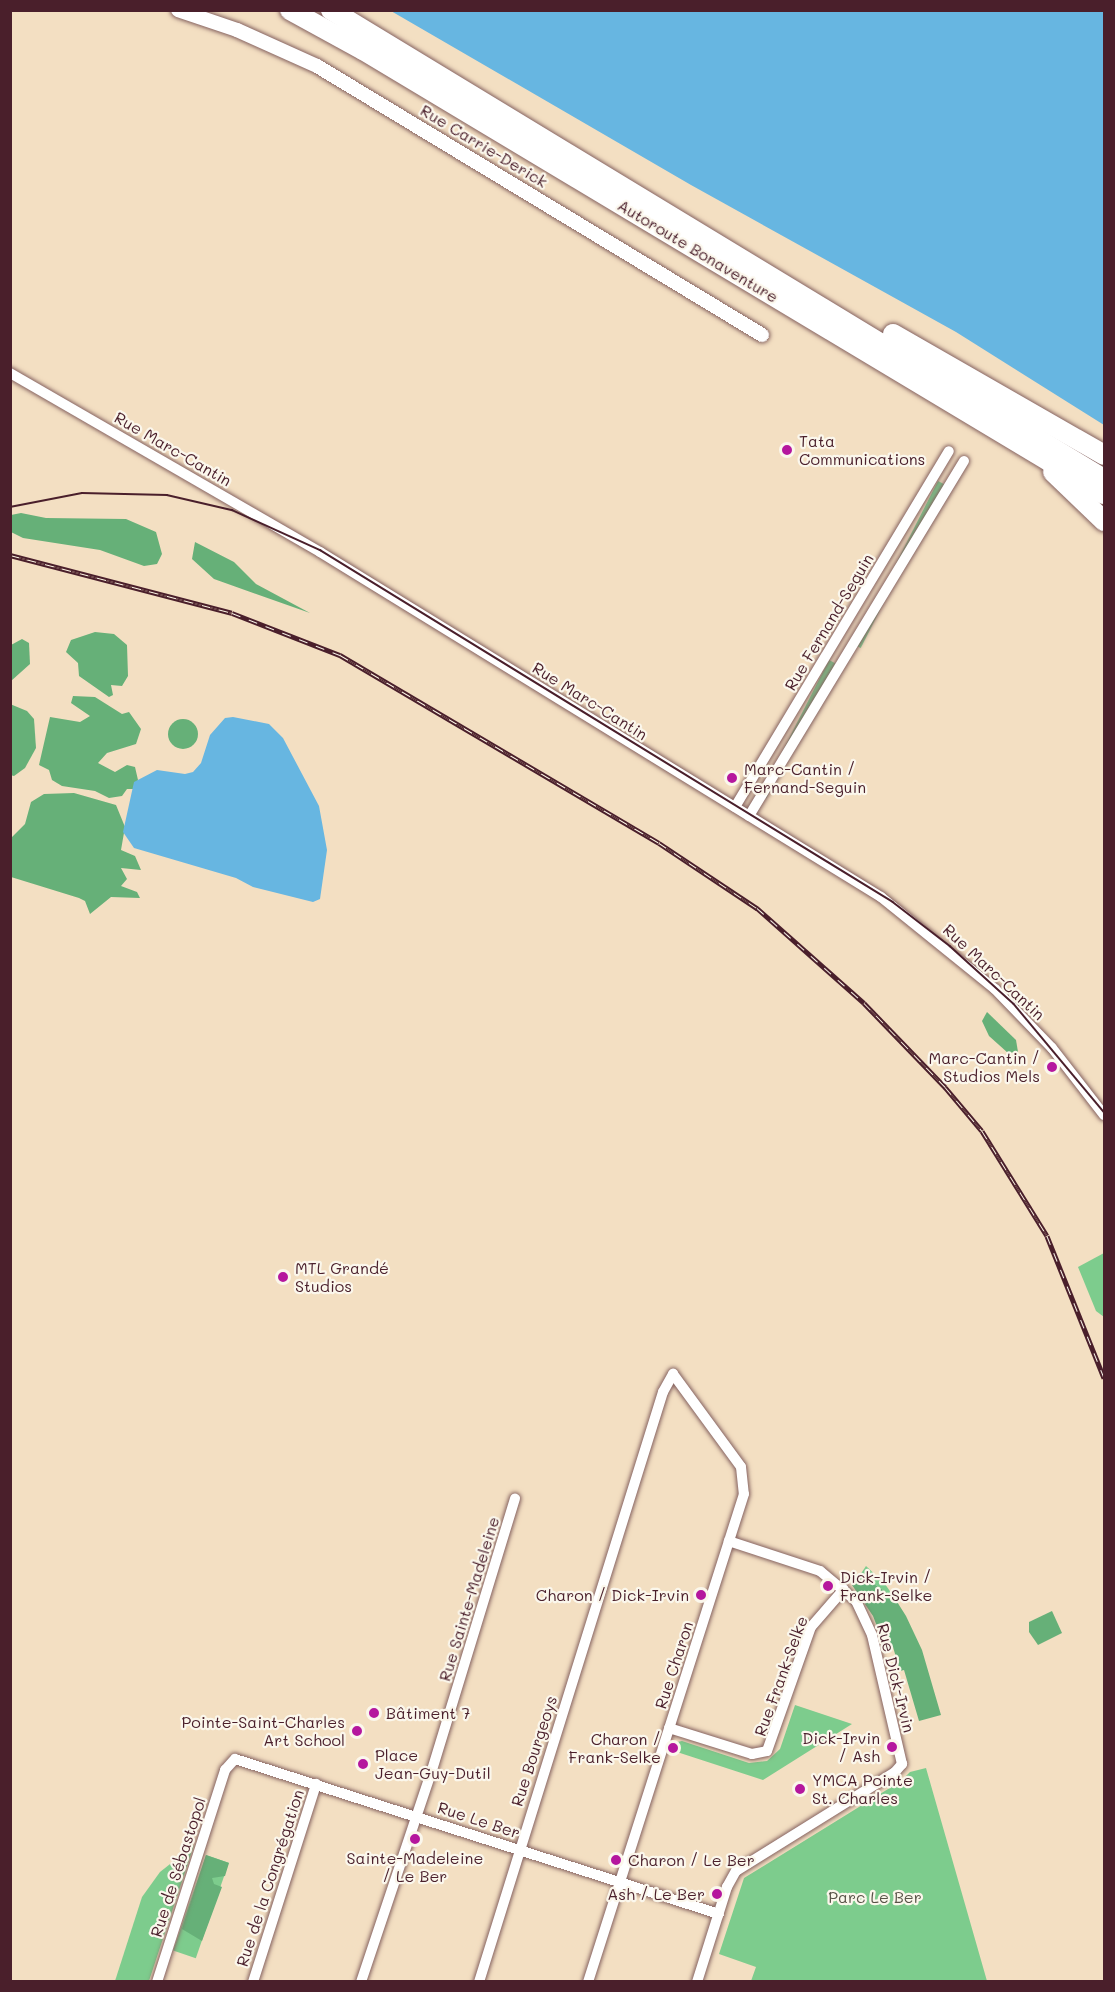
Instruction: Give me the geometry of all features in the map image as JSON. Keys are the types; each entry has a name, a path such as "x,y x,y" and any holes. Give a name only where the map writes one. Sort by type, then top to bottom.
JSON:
{"highway":[{"path":"279,10 329,20"},
{"name":"Autoroute Bonaventure","path":"290,10 329,20 807,296 1104,479"},
{"name":"Autoroute Bonaventure","path":"329,20 1104,494"},
{"path":"807,296 891,333 1104,455"},
{"path":"1032,451 1104,521"}],"street":[{"name":"Rue Carrie-Derick","path":"178,10 260,39 326,71 762,335"},
{"name":"Rue Marc-Cantin","path":"10,373 320,552 881,897 958,956 1029,1023 1104,1115"},
{"name":"Rue Fernand-Seguin","path":"735,807 950,452"},
{"name":"Rue Fernand-Seguin","path":"749,816 964,461"},
{"name":"Rue Charon","path":"588,1982 744,1494 745,1476 673,1374"},
{"name":"Rue Bourgeoys","path":"479,1982 663,1392 673,1374"},
{"name":"Rue Sainte-Madeleine","path":"361,1982 515,1498"},
{"name":"Rue Dick-Irvin","path":"718,1914 728,1882 739,1868 895,1772 902,1764 872,1635 860,1608 844,1589 813,1568 729,1541"},
{"name":"Rue Frank-Selke","path":"669,1728 752,1754 767,1751 811,1627 844,1589"},
{"name":"Rue Le Ber","path":"230,1763 242,1760 718,1914"},
{"name":"Rue de Sébastopol","path":"158,1982 230,1763"},
{"name":"Rue de la Congrégation","path":"253,1982 316,1784"},
{"path":"697,1982 718,1914"}],"green space":[{"path":"938,481 944,484 861,648 854,645"},
{"path":"21,513 46,518 126,519 156,532 162,554 157,564 144,566 100,550 23,538 11,532 11,515"},
{"path":"195,542 234,562 256,584 310,613 214,579 192,559"},
{"path":"95,632 114,634 127,645 128,676 122,686 111,685 113,695 109,697 79,676 78,663 66,652 71,640"},
{"path":"22,639 29,643 30,664 11,681 11,645"},
{"path":"829,660 835,663 766,799 760,795"},
{"path":"73,696 95,697 122,714 129,712 141,729 136,744 107,753 98,763 115,772 127,765 135,767 138,780 134,789 127,789 122,796 109,798 95,791 62,786 52,780 49,770 39,765 50,717 80,722 90,716 71,703"},
{"path":"10,704 27,711 34,719 36,748 25,768 14,776 10,775"},
{"path":"183,719 189,720 197,728 197,740 189,748 183,749 177,748 169,740 168,734 169,728 177,720"},
{"path":"74,793 116,805 125,827 121,850 135,856 141,870 121,868 127,879 121,886 137,892 140,898 111,897 90,914 85,901 79,898 11,877 11,838 25,824 31,802 44,794"},
{"path":"987,1012 1016,1040 1018,1052 1008,1053 989,1036 982,1021"},
{"path":"1104,1253 1104,1317 1096,1311 1078,1267"},
{"path":"866,1566 885,1584 894,1597 860,1575"},
{"path":"860,1575 894,1597 906,1616 922,1650 941,1715 919,1721 904,1670 900,1671 893,1647 881,1637 873,1616 852,1585"},
{"path":"1052,1611 1062,1633 1038,1645 1029,1632 1029,1622"},
{"path":"795,1705 852,1724 763,1780 677,1752 677,1742 682,1741 749,1763 767,1761 780,1749"},
{"name":"Parc Le Ber","path":"926,1768 987,1981 751,1981 756,1967 719,1954 744,1878 901,1781 910,1772"},
{"path":"194,1845 149,1981 115,1981 142,1897 160,1872"},
{"path":"206,1855 229,1863 196,1958 173,1950"},
{"path":"206,1855 229,1863 225,1876 212,1878 214,1884 222,1887 202,1941 182,1929"}],"water":[{"path":"391,11 1104,11 1104,425 956,332 691,185"},
{"path":"233,717 269,724 283,738 319,806 327,850 320,899 313,902 253,887 236,878 134,848 123,832 134,782 157,770 185,774 193,772 201,763 210,735 225,718"}],"tram line":[{"path":"10,507 82,493 167,495 232,510 320,550 893,902 950,946 1014,1004 1104,1112"}],"railway":[{"path":"10,555 232,613 340,655 659,843 757,908 864,1003 945,1087 982,1131 1047,1236 1104,1378"}],"place":[{"name":"Tata Communications","path":"787,450"},
{"name":"Marc-Cantin / Fernand-Seguin","path":"732,778"},
{"name":"Marc-Cantin / Studios Mels","path":"1052,1067"},
{"name":"MTL Grandé Studios","path":"283,1277"},
{"name":"Dick-Irvin / Frank-Selke","path":"828,1586"},
{"name":"Charon / Dick-Irvin","path":"701,1595"},
{"name":"Bâtiment 7","path":"374,1713"},
{"name":"Pointe-Saint-Charles Art School","path":"357,1731"},
{"name":"Dick-Irvin / Ash","path":"892,1747"},
{"name":"Charon / Frank-Selke","path":"673,1748"},
{"name":"Place Jean-Guy-Dutil","path":"363,1764"},
{"name":"YMCA Pointe St. Charles","path":"800,1789"},
{"name":"Sainte-Madeleine / Le Ber","path":"415,1839"},
{"name":"Charon / Le Ber","path":"616,1860"},
{"name":"Ash / Le Ber","path":"717,1894"}]}
